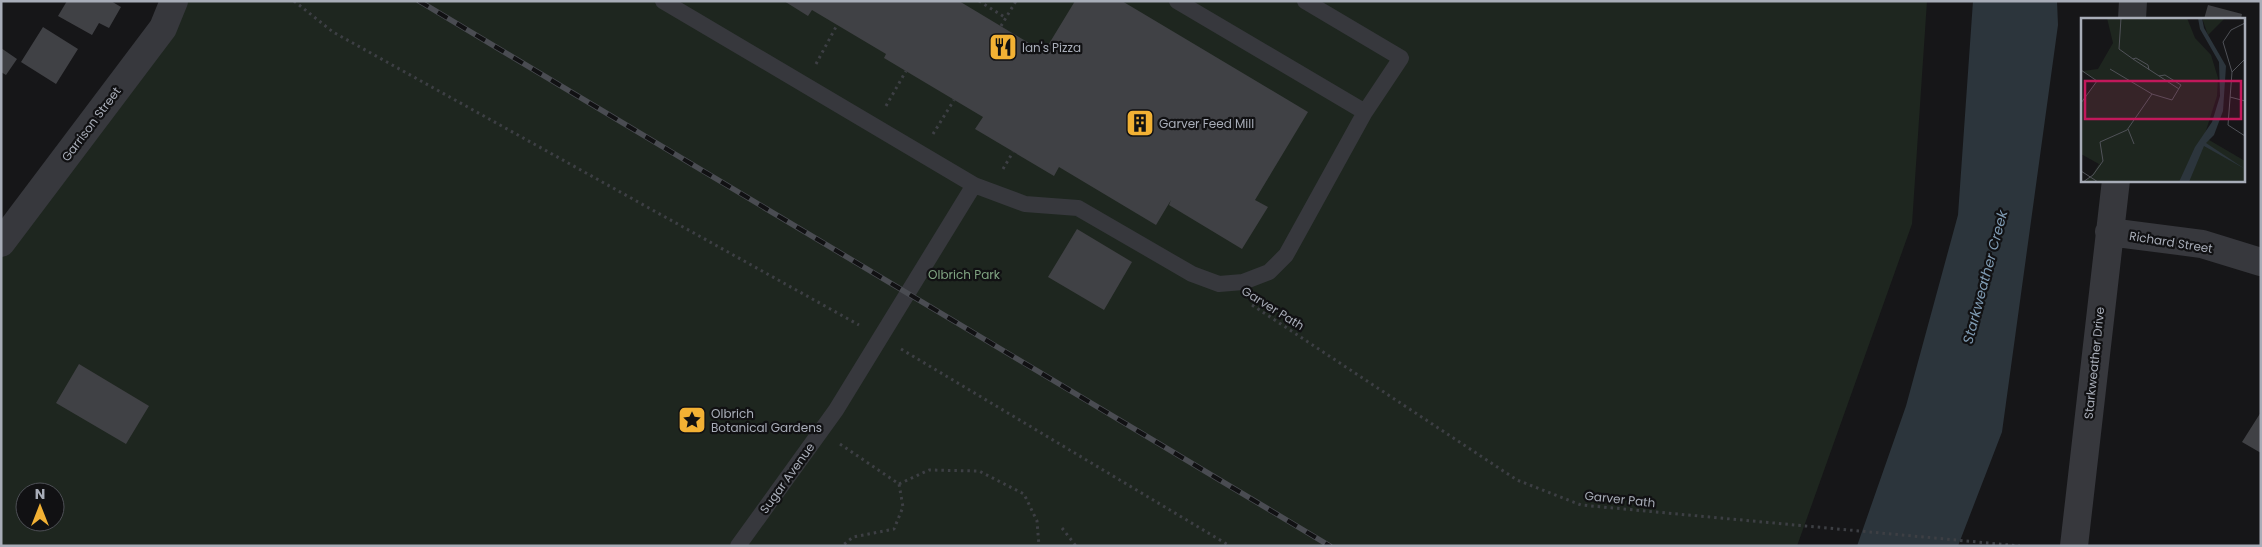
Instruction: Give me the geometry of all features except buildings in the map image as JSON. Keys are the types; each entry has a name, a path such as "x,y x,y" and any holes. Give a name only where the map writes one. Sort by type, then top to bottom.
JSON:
{"street":[{"name":"Garrison Street","path":"1,243 163,28 174,1"},
{"path":"2132,18 2133,1"},
{"name":"Starkweather Drive","path":"2074,546 2116,181"},
{"name":"Richard Street","path":"2109,232 2202,244 2261,262"}],"lane":[{"path":"663,1 974,185 1025,204 1078,208 1192,274 1219,284 1243,282 1269,272 1286,256 1365,112 1400,58 1305,1"},
{"path":"1177,1 1365,112"},
{"name":"Sugar Avenue","path":"738,546 836,410 974,185"}],"path":[{"path":"294,1 332,32 881,337 1230,546"},
{"path":"979,1 1006,18"},
{"path":"1001,26 1016,1"},
{"path":"805,85 837,25"},
{"path":"874,126 906,71"},
{"path":"921,154 954,100"},
{"name":"Garver Path","path":"1219,284 1517,480 1581,505 2020,546"},
{"path":"821,431 899,484 902,507 894,529 853,537 842,546"},
{"path":"899,484 929,470 979,471 1024,494 1037,521 1038,546"},
{"path":"1062,528 1076,546"}],"green space":[{"name":"Olbrich Park","path":"174,1 1927,1 1912,224 1797,546 1,546 1,243"}],"water":[{"name":"Starkweather Creek","path":"1973,1 2057,1 2058,25 2002,432 1958,546 1857,546 1906,406 1958,215"}],"railway":[{"path":"419,1 1330,546"}],"place":[{"name":"Ian's Pizza","path":"1003,47"},
{"name":"Garver Feed Mill","path":"1140,123"},
{"name":"Olbrich Botanical Gardens","path":"692,420"}]}
